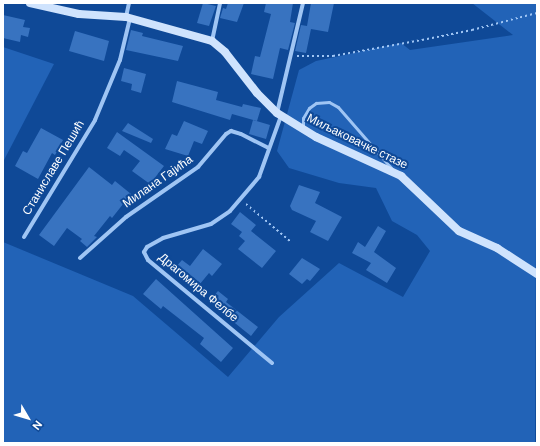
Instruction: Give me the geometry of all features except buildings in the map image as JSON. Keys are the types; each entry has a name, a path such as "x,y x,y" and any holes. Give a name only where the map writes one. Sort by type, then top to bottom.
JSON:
{"street":[{"name":"Станиславе Пешић","path":"24,237 95,120 120,60 129,3"},
{"path":"212,41 220,3"},
{"name":"Драгомира Фелбе","path":"272,364 148,260 144,252 147,247 163,238 219,220 241,200 259,177 279,114 290,56 303,3"},
{"name":"Миљаковачке стазе","path":"35,4 79,14 128,17 212,41 225,52 257,94 279,114 304,130 394,172 407,180 459,231 497,248 537,274"},
{"name":"Милана Гајића","path":"80,258 126,217 198,167 226,134 236,132 269,148"}],"lane":[{"path":"304,130 303,118 309,108 316,102 329,102 352,122 394,172"}],"path":[{"path":"290,56 333,56 472,30 537,13"},
{"path":"241,200 291,242"}],"shaded area":[{"path":"472,3 537,3 535,443 3,443 3,242 133,296 228,377 279,317 339,263 403,297 430,251 417,235 392,221 376,188 339,183 289,168 277,151 299,70 316,61 401,43 410,50 513,35"},
{"path":"3,47 54,64 3,162"}]}
